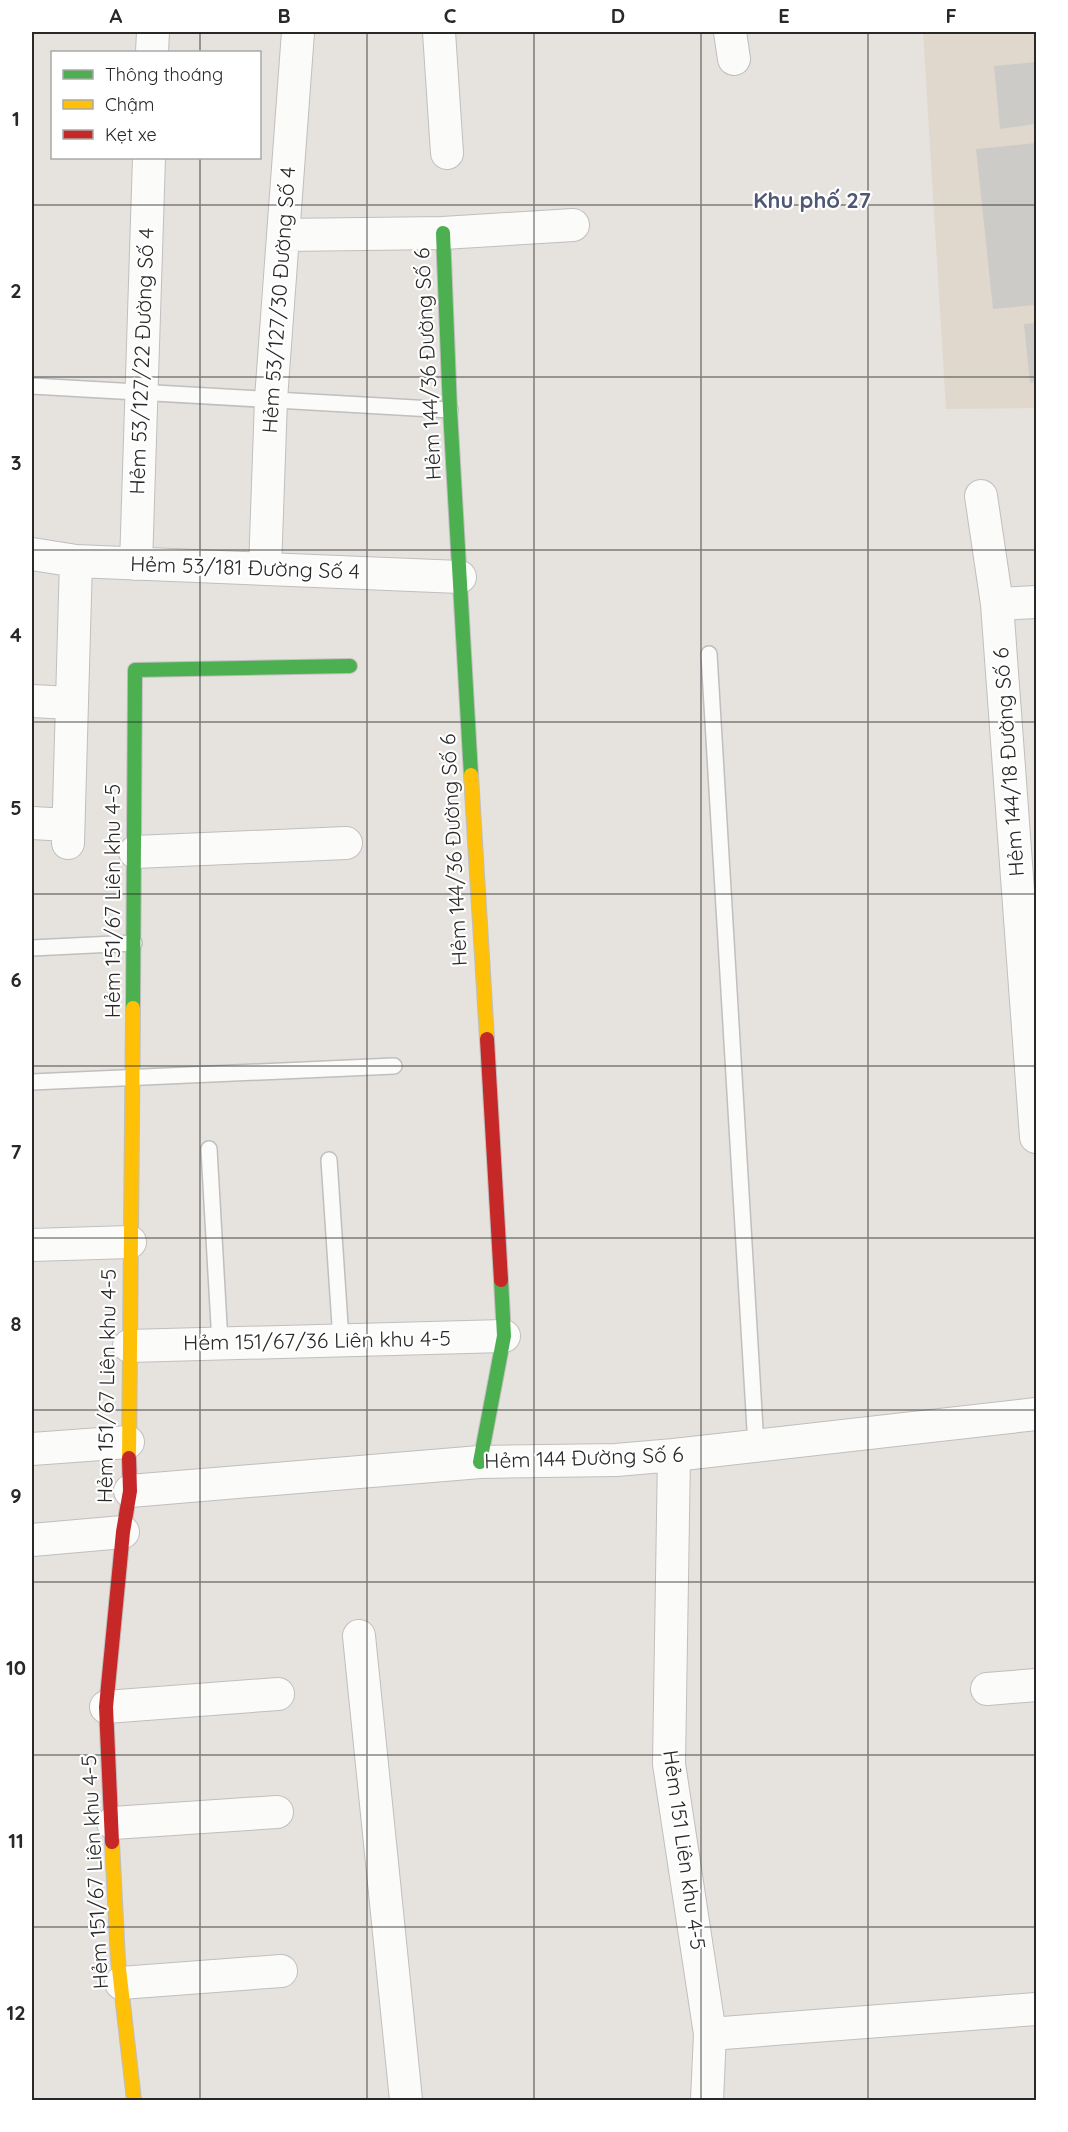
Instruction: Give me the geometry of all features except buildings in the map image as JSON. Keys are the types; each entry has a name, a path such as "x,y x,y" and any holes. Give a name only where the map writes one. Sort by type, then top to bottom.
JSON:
{"street":[{"path":"152,51 153,32"},
{"name":"Hẻm 53/127/30 Đường Số 4","path":"265,569 271,399 298,32"},
{"path":"439,32 447,153"},
{"name":"Hẻm 53/127/22 Đường Số 4","path":"136,564 149,159"},
{"path":"283,235 443,232 573,225"},
{"name":"Hẻm 144/36 Đường Số 6","path":"443,232 450,410 504,1336 480,1462"},
{"name":"Hẻm 144/18 Đường Số 6","path":"981,496 1022,757 1036,1137"},
{"name":"Hẻm 53/181 Đường Số 4","path":"32,554 76,561 460,577"},
{"path":"32,823 68,834 76,561"},
{"path":"997,604 1036,602"},
{"name":"Hẻm 151/67 Liên khu 4-5","path":"134,2100 118,1960 106,1707 123,1532 130,1491 128,1442 135,670 350,666"},
{"path":"32,701 72,704"},
{"path":"135,852 346,843"},
{"path":"32,1245 130,1242"},
{"name":"Hẻm 151/67/36 Liên khu 4-5","path":"129,1346 504,1336"},
{"name":"Hẻm 144 Đường Số 6","path":"130,1491 480,1462 616,1460 1036,1414"},
{"path":"32,1449 128,1442"},
{"name":"Hẻm 151 Liên khu 4-5","path":"674,1455 669,1764 710,2034 707,2100"},
{"path":"32,1540 123,1532"},
{"path":"359,1636 406,2100"},
{"path":"987,1689 1036,1685"},
{"path":"106,1707 278,1694"},
{"path":"113,1823 277,1812"},
{"path":"121,1983 281,1971"},
{"path":"710,2034 1036,2009"}],"lane":[{"path":"32,386 450,410"},
{"path":"709,654 756,1446"},
{"path":"32,948 134,943"},
{"path":"32,1082 394,1066"},
{"path":"209,1149 220,1343"},
{"path":"329,1160 341,1340"}],"shaded area":[{"path":"923,32 1036,32 1036,408 946,409"}],"traffic: fast":[{"path":"443,233 450,410 471,775"},
{"path":"133,1008 135,670 350,666"},
{"path":"480,1462 504,1336 501,1280"}],"traffic: slow":[{"path":"471,775 487,1039"},
{"path":"129,1458 133,1008"},
{"path":"112,1842 118,1960 134,2100"}],"traffic: jam":[{"path":"487,1039 501,1280"},
{"path":"112,1842 106,1707 123,1532 130,1491 129,1458"}],"district":[{"name":"Khu phố 27","path":"812,200"}]}
